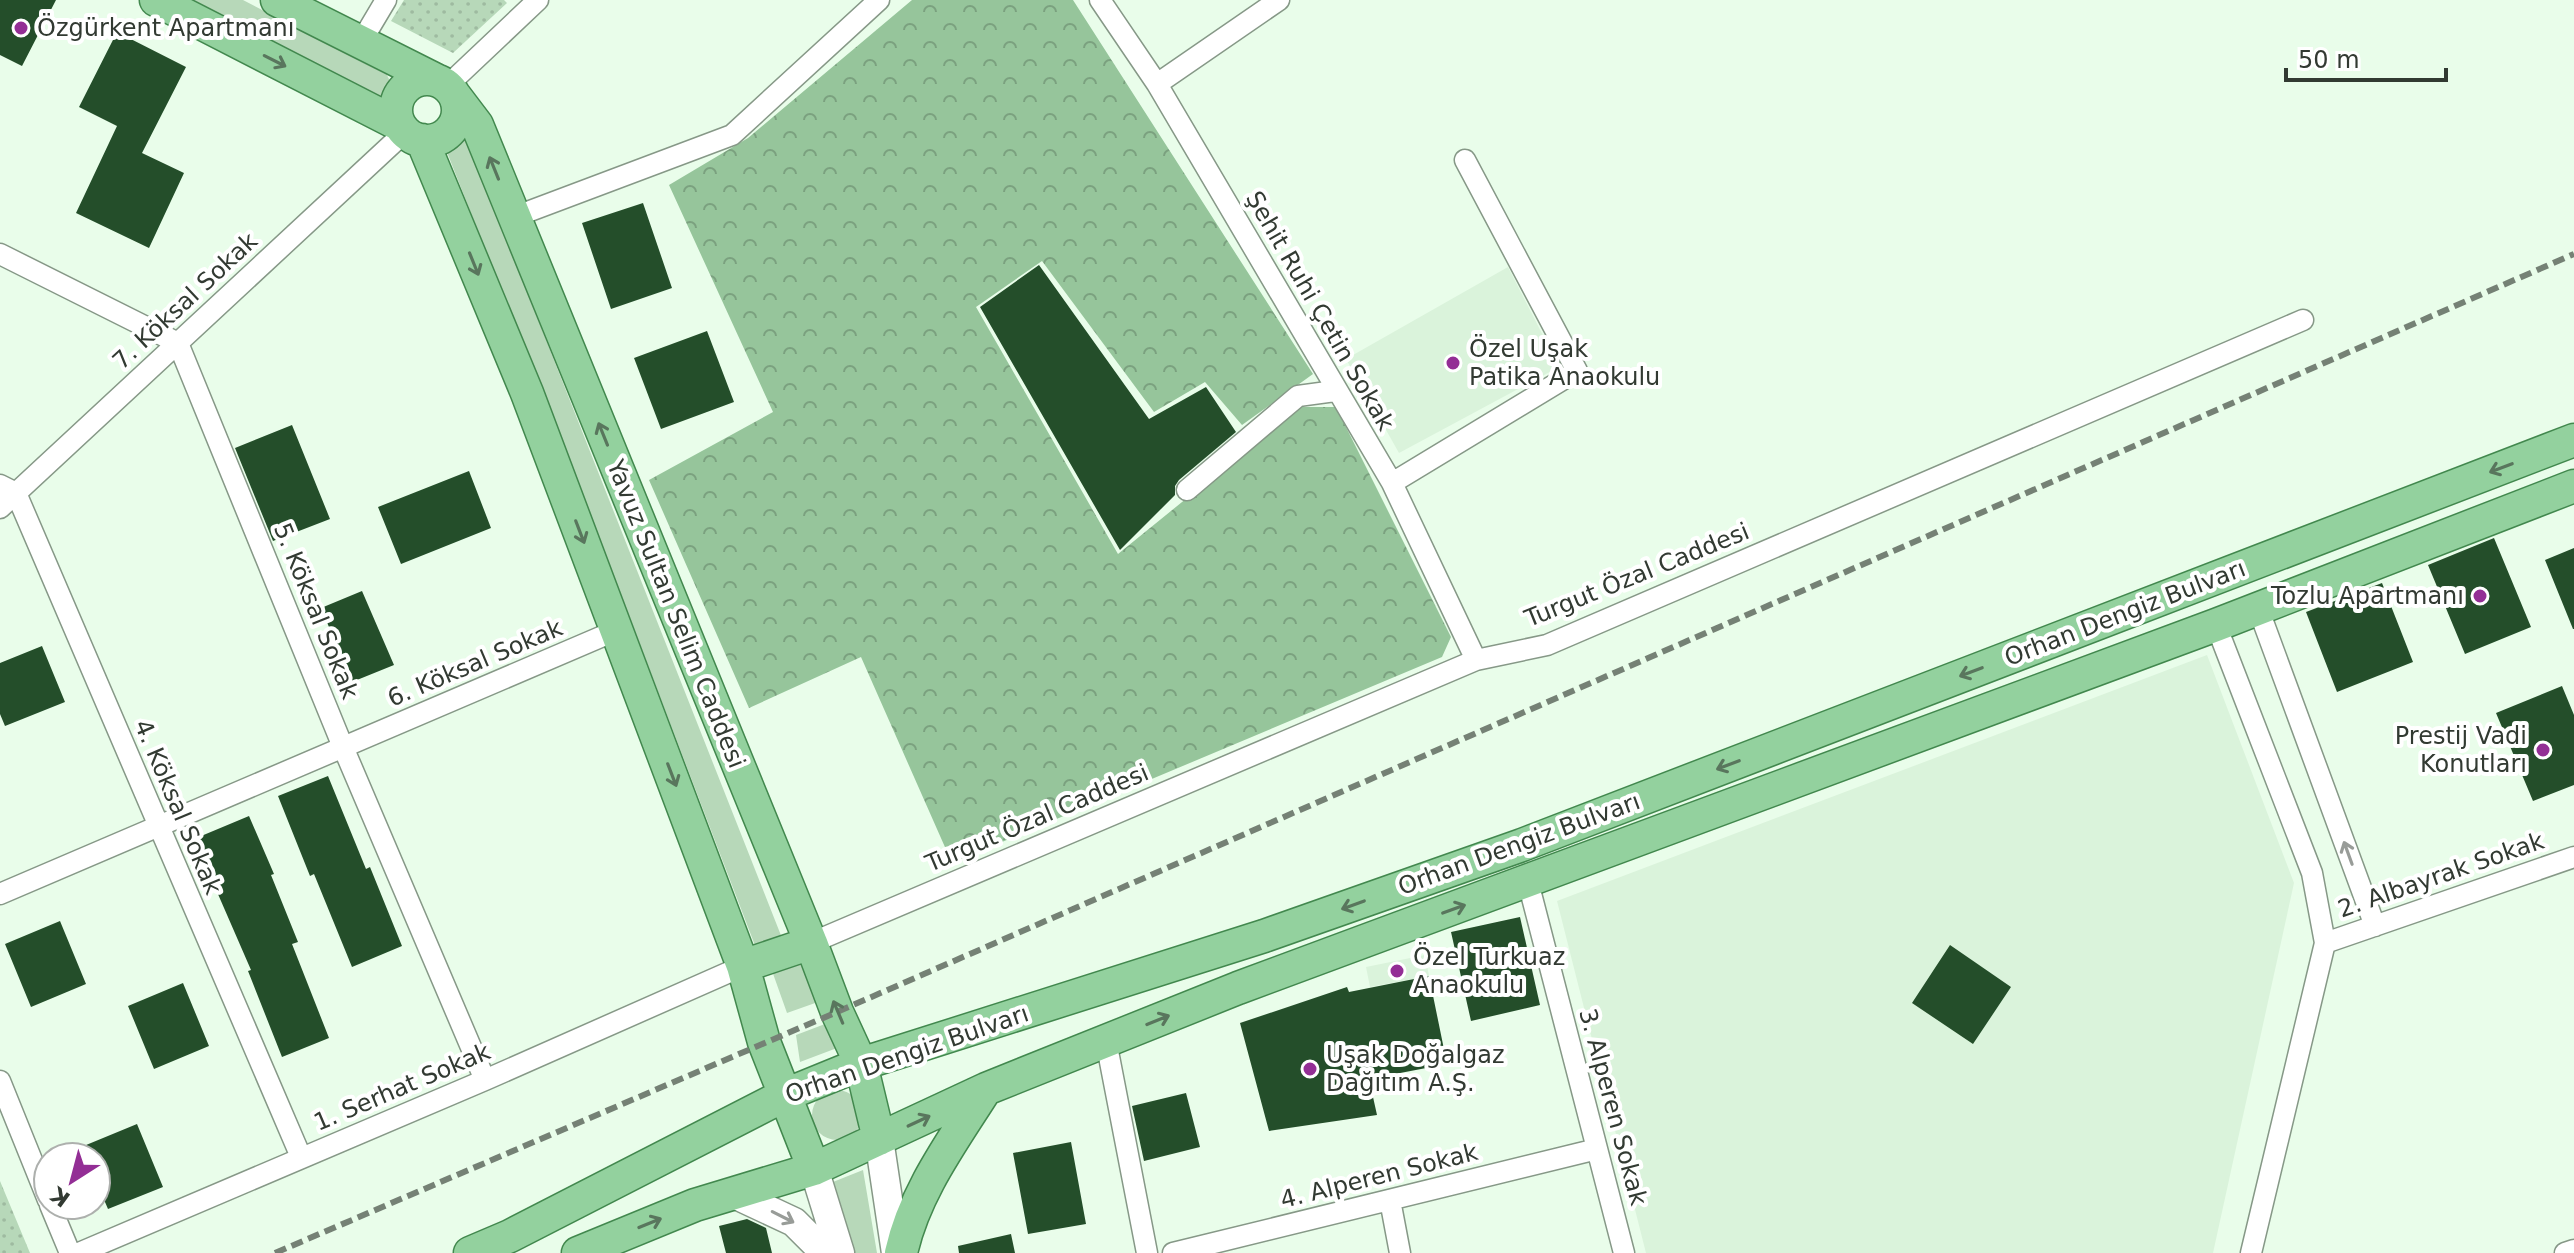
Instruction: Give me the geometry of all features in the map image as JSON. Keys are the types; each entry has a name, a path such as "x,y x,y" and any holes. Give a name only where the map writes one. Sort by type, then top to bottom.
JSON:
{"main road":[{"path":"156,0 408,132 441,137 449,132 457,115 446,87 415,80 406,86 396,103 408,132 527,393 743,966 764,1042 814,1169"},
{"name":"Yavuz Sultan Selim Caddesi","path":"277,0 446,87 477,125 837,1012 861,1064 879,1139"},
{"name":"Orhan Dengiz Bulvarı","path":"470,1253 510,1236 785,1095 861,1064 1264,936 1522,845 2574,440"},
{"name":"Orhan Dengiz Bulvarı","path":"578,1253 611,1246 695,1205 814,1169 986,1089 1238,988 2216,625 2574,486"},
{"path":"743,966 811,943"},
{"path":"898,1253 907,1225 934,1171 986,1089"}],"street":[{"path":"361,42 386,0"},
{"path":"514,217 732,135 879,0"},
{"name":"Şehit Ruhi Çetin Sokak","path":"1100,0 1157,84 1335,391 1392,483 1476,660"},
{"path":"1157,84 1279,0"},
{"path":"446,87 536,1"},
{"name":"7. Köksal Sokak","path":"0,508 8,489 178,343 408,132"},
{"path":"1392,483 1577,371 1465,160"},
{"path":"0,254 178,343"},
{"name":"Turgut Özal Caddesi","path":"811,943 1476,660 1547,645 2303,320"},
{"name":"5. Köksal Sokak","path":"178,343 343,747 485,1080"},
{"path":"1187,490 1298,396 1335,391"},
{"name":"4. Köksal Sokak","path":"8,489 301,1157"},
{"path":"2258,608 2375,926"},
{"path":"2216,625 2312,873 2325,943 2251,1253"},
{"name":"6. Köksal Sokak","path":"0,894 617,630"},
{"name":"2. Albayrak Sokak","path":"2325,943 2574,857"},
{"name":"3. Alperen Sokak","path":"1528,882 1624,1253"},
{"name":"1. Serhat Sokak","path":"79,1253 743,966"},
{"path":"1106,1041 1147,1253"},
{"path":"0,1081 32,1160"},
{"path":"879,1139 898,1253"},
{"name":"4. Alperen Sokak","path":"1173,1253 1597,1149"},
{"path":"814,1169 840,1253"},
{"path":"732,1193 794,1222 825,1253"},
{"path":"1390,1200 1400,1253"},
{"path":"57,1221 70,1253"},
{"path":"2565,1253 2574,1250"}],"shaded area":[{"path":"193,0 243,0 387,75 392,85 386,94 376,97"},
{"path":"404,0 504,0 507,3 453,53 391,21"},
{"path":"455,131 466,137 782,938 756,948 443,142 444,137"},
{"name":"Özel Uşak Patika Anaokulu","path":"1508,267 1559,367 1399,453 1346,359"},
{"path":"2207,655 2294,883 2213,1253 1646,1253 1557,901"},
{"name":"Özel Turkuaz Anaokulu","path":"1425,955 1429,976 1370,987 1366,967"},
{"path":"798,959 818,1002 787,1013 771,968"},
{"path":"825,1024 837,1048 800,1062 796,1035"},
{"path":"837,1090 854,1098 862,1115 854,1132 837,1140 820,1132 812,1115 820,1098"},
{"path":"863,1170 877,1253 853,1253 833,1182"},
{"path":"0,1181 30,1253 0,1253"}],"green space":[{"path":"912,0 1073,0 1313,374 1242,425 1205,382 1154,412 1042,261 976,307 1118,554 1299,407 1336,407 1451,637 1442,657 952,863 861,657 749,708 649,480 773,412 669,185 748,138"}],"building":[{"name":"Özgürkent Apartmanı","path":"0,0 56,0 22,66 0,55"},
{"path":"117,32 186,67 142,153 184,173 149,248 76,213 117,126 79,107"},
{"path":"643,203 672,288 611,309 582,223"},
{"path":"1039,265 1149,419 1206,387 1236,432 1179,480 1175,495 1120,550 980,307"},
{"path":"707,331 734,402 661,429 634,358"},
{"path":"292,425 330,519 273,541 235,448"},
{"path":"469,471 491,528 401,564 378,507"},
{"name":"Tozlu Apartmanı","path":"2494,538 2531,627 2465,654 2428,565"},
{"path":"2574,548 2574,629 2573,629 2545,560"},
{"path":"2382,583 2413,662 2337,692 2306,612"},
{"path":"362,591 394,665 352,682 321,608"},
{"path":"42,646 65,702 5,726 0,714 0,663"},
{"name":"Prestij Vadi Konutları","path":"2562,686 2574,715 2574,785 2533,801 2496,713"},
{"path":"328,776 402,946 352,967 314,874 310,876 278,796"},
{"path":"249,816 274,874 271,875 298,942 292,944 329,1038 282,1057 248,971 251,970 194,839"},
{"path":"1520,917 1540,1005 1471,1021 1451,932"},
{"path":"60,921 86,984 31,1007 5,944"},
{"path":"1950,945 2011,987 1973,1044 1912,1003"},
{"name":"Uşak Doğalgaz Dağıtım A.Ş.","path":"1429,976 1447,1064 1369,1079 1377,1115 1269,1131 1240,1023 1347,987 1349,992"},
{"path":"183,983 209,1046 154,1069 128,1006"},
{"path":"1186,1093 1200,1147 1144,1161 1132,1106"},
{"path":"137,1124 163,1187 112,1207 112,1141 96,1141"},
{"path":"1071,1142 1086,1224 1028,1234 1013,1153"},
{"path":"747,1219 766,1228 772,1253 726,1253 719,1226"},
{"path":"1011,1234 1015,1253 959,1253 958,1246"}],"railway":[{"path":"275,1253 837,1012 2574,254"}],"place":[{"name":"Özgürkent Apartmanı","path":"21,28"},
{"name":"Özel Uşak Patika Anaokulu","path":"1453,363"},
{"name":"Tozlu Apartmanı","path":"2480,596"},
{"name":"Prestij Vadi Konutları","path":"2543,750"},
{"name":"Özel Turkuaz Anaokulu","path":"1397,971"},
{"name":"Uşak Doğalgaz Dağıtım A.Ş.","path":"1310,1069"}]}
